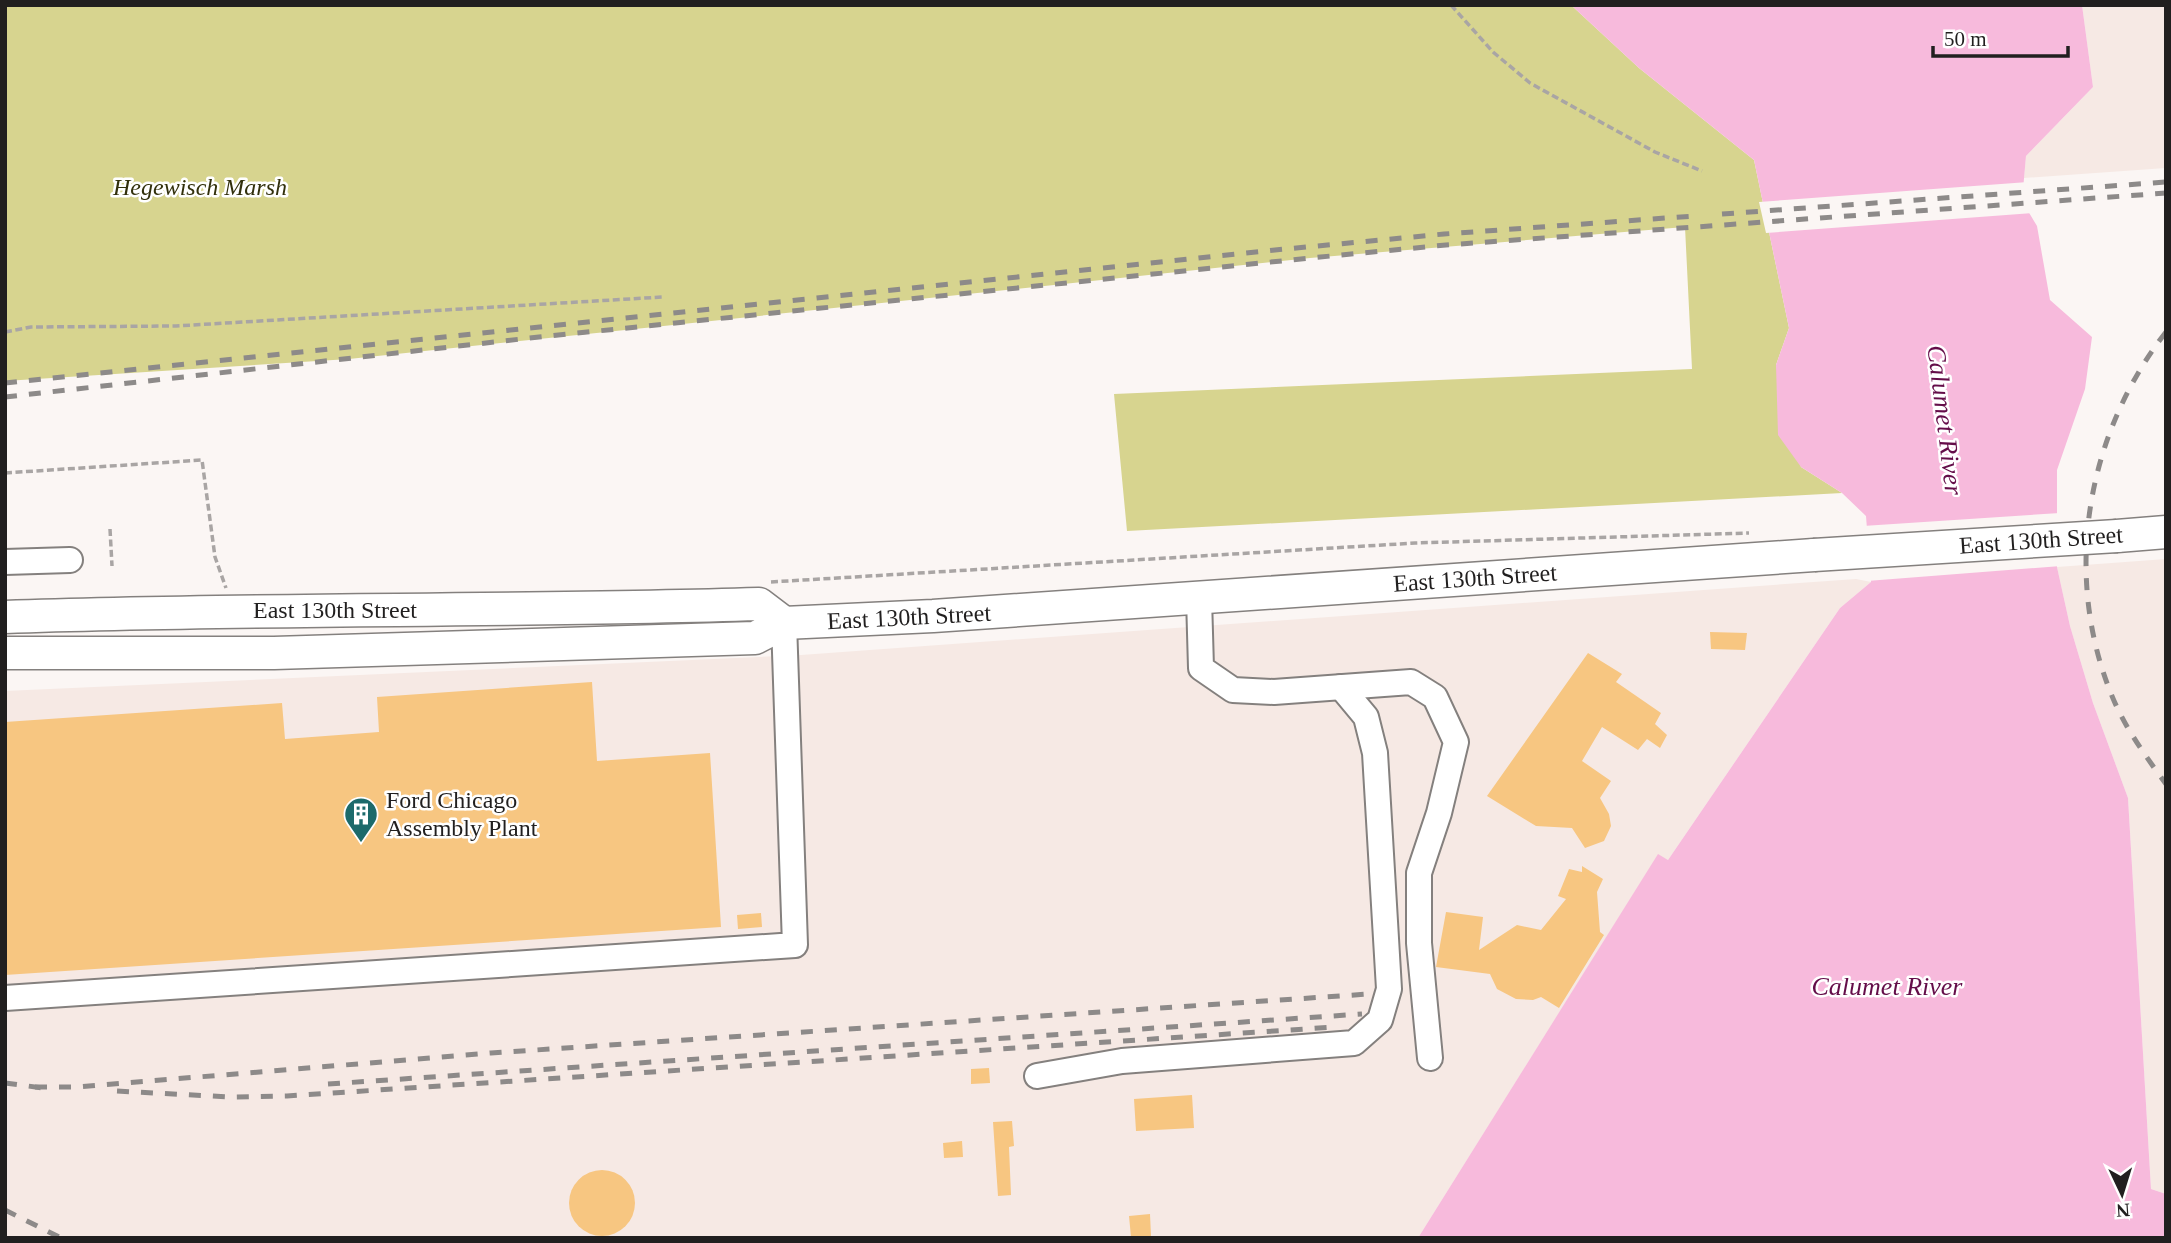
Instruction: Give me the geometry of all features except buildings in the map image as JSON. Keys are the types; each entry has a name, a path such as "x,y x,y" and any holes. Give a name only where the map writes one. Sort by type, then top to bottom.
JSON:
{"main road":[{"name":"East 130th Street","path":"5,653 274,653 755,638 784,623 1199,598 2166,532"},
{"name":"East 130th Street","path":"5,617 227,610 533,611 759,604 784,623"}],"lane":[{"path":"5,562 70,560"},
{"path":"1199,598 1201,668 1233,690 1274,692 1411,682 1435,697 1456,742 1439,813 1419,873 1419,943 1430,1058"},
{"path":"5,998 795,945 784,623"},
{"path":"1037,1076 1122,1061 1354,1043 1380,1020 1389,989 1375,753 1366,717 1341,687"}],"path":[{"path":"1451,5 1493,52 1530,83 1655,152 1702,171"},
{"path":"5,332 31,327 176,326 662,298"},
{"path":"5,473 202,460 215,557 226,591"},
{"path":"110,529 113,566"},
{"path":"770,582 1415,544 1760,533"}],"shaded area":[{"path":"2082,5 2166,5 2166,168 2024,178 2026,156 2093,87"},
{"path":"2166,559 2166,1194 2151,1189 2128,798 2093,703 2070,626 2057,567"},
{"path":"1856,579 1871,582 1840,608 1668,860 1658,855 1418,1238 5,1238 5,691 801,655"}],"green space":[{"name":"Hegewisch Marsh","path":"5,5 1571,5 1639,68 1754,160 1789,328 1776,365 1801,467 1842,493 1127,531 1114,394 1692,369 1685,227 1310,258 349,359 5,381"}],"water":[{"name":"Calumet River","path":"1571,5 2082,5 2093,87 2026,156 2022,201 2037,226 2050,300 2092,337 2085,389 2057,470 2057,567 2070,626 2093,703 2128,798 2151,1189 2166,1194 2166,1238 1418,1238 1658,854 1668,860 1840,608 1871,582 1866,516 1842,493 1801,467 1778,435 1776,365 1789,328 1754,160 1639,68"}],"pier":[{"path":"2028,182 2026,201 2033,213 1766,233 1759,202"},
{"path":"2060,513 2061,566 1867,581 1863,526"}],"railway":[{"path":"1722,214 2166,182"},
{"path":"5,397 539,337 1446,245 2166,193"},
{"path":"5,383 1275,250 1444,234 1694,216"},
{"path":"2166,332 2138,373 2116,417 2100,463 2090,510 2086,559 2089,608 2098,656 2115,703 2132,735 2166,784"},
{"path":"35,1087 76,1087 491,1053 1369,994"},
{"path":"328,1084 1362,1014"},
{"path":"117,1091 230,1097 287,1096 1335,1027"},
{"path":"5,1083 43,1088"},
{"path":"5,1210 61,1238"}],"place":[{"name":"Ford Chicago Assembly Plant","path":"361,844"}]}
